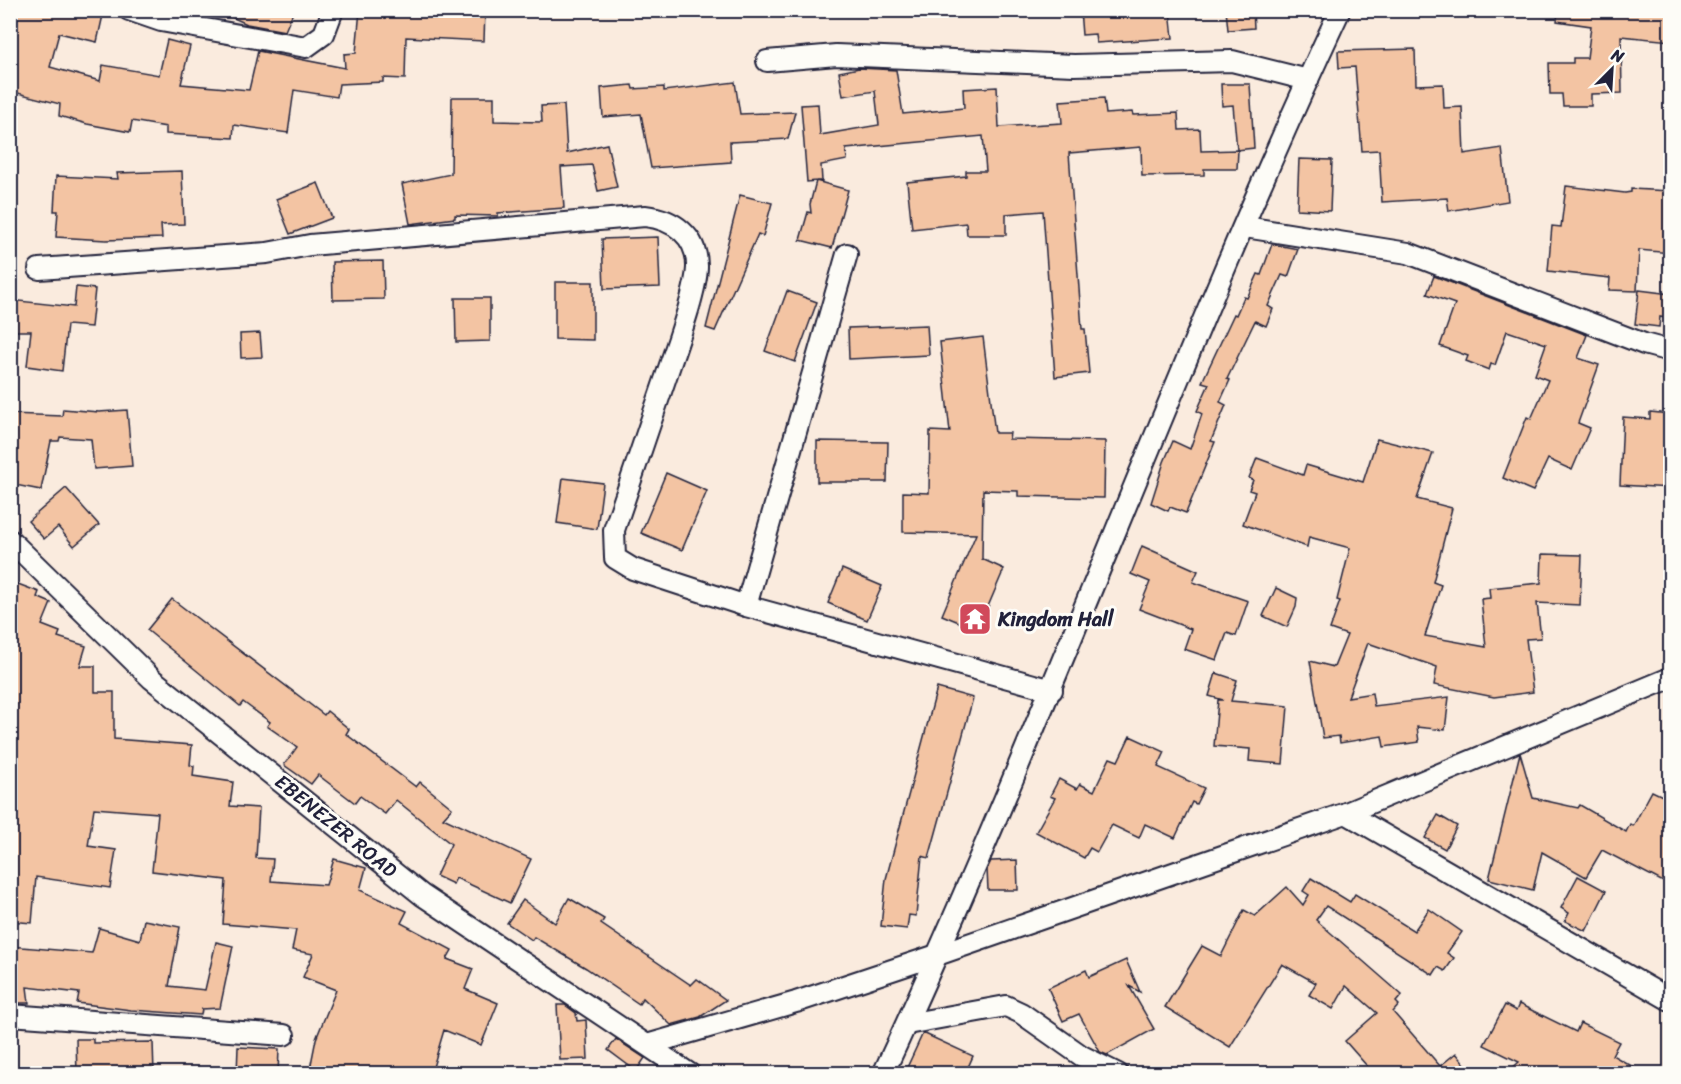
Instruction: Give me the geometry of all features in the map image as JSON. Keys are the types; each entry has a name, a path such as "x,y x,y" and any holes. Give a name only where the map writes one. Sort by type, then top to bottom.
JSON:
{"street":[{"path":"129,10 161,21 306,47 324,34 333,10"},
{"path":"884,1074 1052,690 1133,487 1340,10"},
{"path":"767,61 836,55 1074,64 1232,61 1308,80"},
{"path":"39,269 267,253 310,245 633,217 664,218 679,227 691,243 697,268 684,322 614,530 615,558 633,568 746,606 1052,690"},
{"path":"1245,227 1346,241 1408,253 1644,344 1671,351"},
{"path":"746,606 848,254"},
{"name":"EBENEZER ROAD","path":"10,540 152,680 422,894 650,1044 690,1074"},
{"path":"650,1044 796,1002 937,956 1346,813 1667,682"},
{"path":"1346,813 1671,1000"},
{"path":"907,1024 1006,1006 1021,1013 1082,1056 1118,1074"},
{"path":"10,1015 284,1035"}],"building":[{"path":"14,10 84,10 103,15 97,42 59,33 50,67 100,81 103,65 159,75 167,40 190,46 181,84 249,90 258,51 345,68 344,54 356,53 360,10 485,10 484,41 406,37 405,79 383,78 383,82 339,84 337,97 294,90 288,133 234,125 233,138 166,134 166,127 132,121 130,132 59,116 60,104 10,91 10,65 15,46 10,44 10,18"},
{"path":"216,10 294,10 285,31 247,24"},
{"path":"1080,10 1170,10 1173,38 1096,43 1095,34 1082,35"},
{"path":"1226,10 1253,10 1254,28 1228,30"},
{"path":"1558,10 1671,10 1671,41 1621,36 1622,93 1591,94 1591,106 1563,106 1562,94 1550,94 1549,63 1573,63 1573,58 1587,58 1591,26 1557,21"},
{"path":"1415,49 1416,85 1443,84 1444,108 1462,107 1464,154 1502,148 1508,201 1449,211 1447,198 1382,202 1379,150 1362,151 1355,67 1339,68 1338,51"},
{"path":"859,68 896,70 903,114 964,108 963,89 997,87 999,127 1062,123 1060,101 1104,98 1106,114 1178,113 1179,130 1200,129 1201,151 1238,150 1237,169 1204,169 1204,175 1142,176 1141,147 1069,153 1082,329 1085,329 1089,373 1055,377 1043,211 1006,214 1006,235 967,235 966,223 912,229 907,182 966,176 966,171 986,171 983,136 846,149 847,160 821,165 822,181 807,182 801,105 818,104 820,135 879,125 875,91 843,96 839,72"},
{"path":"735,82 740,114 795,112 788,139 730,142 731,162 651,168 641,114 603,117 601,88 632,85 633,89 664,87 664,91"},
{"path":"1221,84 1250,84 1254,148 1237,150 1233,105 1222,106"},
{"path":"452,97 494,97 494,121 542,122 541,106 564,105 567,153 607,144 617,187 598,191 592,165 561,167 564,208 498,213 498,216 455,215 455,218 410,224 402,184 451,174"},
{"path":"1299,159 1332,160 1330,211 1297,209"},
{"path":"182,171 184,224 161,225 162,238 106,240 56,237 58,211 54,211 56,176 118,179 117,173"},
{"path":"816,181 848,190 832,248 800,240 808,212 811,213 810,204"},
{"path":"318,183 332,218 290,234 276,199"},
{"path":"1566,186 1625,193 1631,192 1631,189 1671,191 1671,253 1639,250 1637,291 1609,290 1610,278 1548,271 1552,226 1561,227"},
{"path":"740,195 772,203 763,236 758,234 715,331 706,328"},
{"path":"658,237 660,287 604,289 602,239"},
{"path":"1272,244 1298,249 1288,277 1282,275 1268,306 1273,309 1266,326 1255,321 1227,379 1230,380 1220,402 1226,405 1211,441 1215,442 1186,513 1170,507 1168,511 1151,503 1164,462 1173,441 1190,449 1202,414 1197,411 1209,384 1202,382 1234,314 1236,315 1244,297 1247,298 1258,274 1261,275"},
{"path":"383,261 384,299 333,300 332,262"},
{"path":"1434,276 1587,335 1578,358 1599,365 1578,423 1590,428 1572,470 1548,459 1533,491 1503,478 1527,417 1531,419 1548,380 1535,375 1546,344 1507,331 1495,365 1491,364 1489,370 1466,361 1468,356 1440,346 1455,304 1427,294"},
{"path":"555,282 593,282 593,340 555,339"},
{"path":"76,287 95,289 91,327 67,325 62,371 27,366 31,331 10,331 10,300 74,307"},
{"path":"1639,290 1671,294 1671,319 1660,317 1659,327 1635,324"},
{"path":"787,291 817,302 795,362 765,351"},
{"path":"455,298 490,298 490,341 456,342"},
{"path":"927,325 929,355 849,359 848,328"},
{"path":"260,333 262,357 241,358 240,334"},
{"path":"983,337 995,433 1010,433 1009,439 1105,441 1104,498 1018,496 1018,491 983,490 982,559 1004,569 978,630 942,615 976,534 903,532 903,492 929,493 930,431 950,432 940,342"},
{"path":"63,409 99,412 127,410 132,466 94,469 91,439 60,437 59,441 51,441 41,490 10,484 10,414 62,416"},
{"path":"1650,412 1670,414 1671,488 1620,485 1623,417 1650,419"},
{"path":"1377,439 1433,453 1417,499 1452,508 1433,582 1441,585 1425,636 1486,647 1481,599 1490,598 1489,588 1541,583 1542,554 1582,555 1580,605 1537,603 1541,638 1526,639 1533,692 1494,697 1434,685 1437,667 1368,643 1348,697 1372,693 1374,706 1449,697 1445,730 1417,727 1419,742 1384,747 1382,736 1340,743 1339,736 1323,738 1310,661 1334,667 1347,635 1330,629 1340,601 1337,600 1350,548 1309,537 1307,547 1243,524 1255,492 1249,490 1253,480 1249,478 1257,458 1303,475 1306,465 1363,482"},
{"path":"817,441 888,442 887,482 817,482"},
{"path":"666,473 707,491 682,550 641,533"},
{"path":"563,478 603,483 597,529 557,523"},
{"path":"66,488 99,525 74,546 58,527 44,539 28,521"},
{"path":"1142,546 1198,571 1193,582 1248,601 1236,636 1227,633 1217,660 1184,649 1191,629 1139,609 1150,582 1131,574"},
{"path":"842,569 882,586 867,620 828,603"},
{"path":"10,581 39,592 37,597 51,603 42,625 60,632 58,637 86,646 80,666 95,666 95,692 114,692 114,739 192,745 190,765 194,766 193,776 233,782 230,806 259,808 256,858 273,859 271,881 326,885 334,859 366,868 360,890 407,911 401,923 452,950 447,959 473,969 465,989 498,1003 481,1045 444,1030 431,1074 309,1074 316,1039 336,990 303,977 313,954 292,950 296,930 223,924 226,880 152,871 158,813 94,808 88,846 116,850 110,888 36,877 32,923 10,921"},
{"path":"1276,588 1297,598 1296,607 1287,627 1263,616"},
{"path":"172,599 324,715 327,711 349,729 346,734 416,787 420,782 452,808 443,818 531,859 510,903 456,878 453,884 436,876 451,844 396,800 385,814 360,796 355,803 318,775 311,784 284,765 297,747 267,726 270,722 243,702 240,706 147,630"},
{"path":"1216,673 1237,680 1231,701 1288,706 1283,764 1249,761 1250,749 1214,746 1218,700 1223,700 1209,696"},
{"path":"937,688 973,698 929,858 922,856 916,916 909,915 907,929 881,926 886,879"},
{"path":"1130,736 1165,752 1158,767 1204,788 1196,804 1192,802 1175,838 1145,824 1139,838 1112,825 1097,852 1090,848 1084,858 1036,832 1055,798 1050,796 1059,779 1077,789 1080,784 1094,791 1110,758 1118,761"},
{"path":"1520,753 1533,798 1578,808 1580,805 1626,832 1630,824 1633,826 1652,791 1671,800 1671,886 1602,850 1586,877 1542,852 1533,890 1489,879"},
{"path":"1438,815 1457,826 1445,849 1425,838"},
{"path":"1017,860 1018,890 988,890 987,869 991,861"},
{"path":"1578,876 1606,891 1586,931 1565,921 1569,913 1561,908"},
{"path":"1311,878 1350,902 1355,894 1414,931 1429,909 1462,932 1447,953 1454,958 1445,971 1438,967 1433,975 1326,906 1316,920 1402,995 1396,1002 1399,1005 1393,1012 1440,1066 1456,1053 1473,1074 1374,1074 1345,1041 1377,1013 1346,986 1333,1009 1309,995 1316,983 1282,964 1230,1047 1165,1007 1202,946 1221,956 1244,910 1255,916 1287,887 1303,905 1309,895 1303,891"},
{"path":"569,898 604,919 601,924 691,985 697,979 726,1000 700,1017 671,1025 643,998 639,1004 586,968 534,937 532,940 507,923 523,900 555,923"},
{"path":"144,920 180,927 169,986 205,990 216,942 233,946 220,1008 202,1009 201,1015 131,1010 77,1003 79,993 27,987 29,1003 10,1003 10,946 92,953 99,928 140,940"},
{"path":"1126,960 1140,992 1129,986 1154,1029 1107,1055 1100,1052 1079,1014 1063,1021 1048,988 1086,970 1089,977"},
{"path":"1519,1004 1576,1032 1580,1023 1619,1042 1612,1055 1646,1074 1506,1074 1519,1062 1484,1045 1505,1005 1516,1011"},
{"path":"557,1005 565,1005 576,1013 577,1021 586,1020 588,1059 560,1060"},
{"path":"923,1033 973,1056 965,1074 904,1074"},
{"path":"76,1039 93,1039 93,1043 153,1042 154,1074 77,1074"},
{"path":"616,1039 645,1058 636,1071 608,1050"},
{"path":"238,1047 279,1049 278,1074 237,1074"}],"place":[{"name":"Kingdom Hall","path":"975,619"}]}
